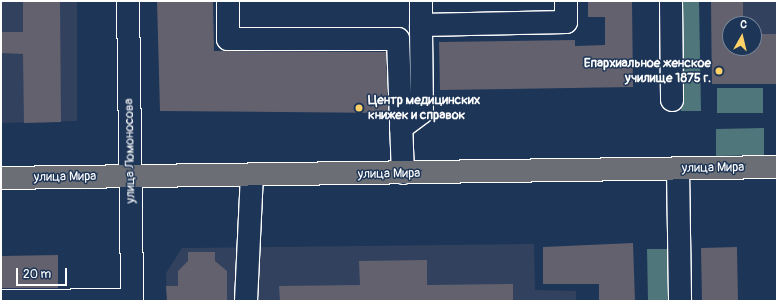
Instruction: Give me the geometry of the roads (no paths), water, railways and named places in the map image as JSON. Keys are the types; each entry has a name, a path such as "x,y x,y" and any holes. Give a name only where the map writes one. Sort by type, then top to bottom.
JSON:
{"main road":[{"name":"улица Мира","path":"1,178 402,174 777,167"}],"street":[{"name":"улица Ломоносова","path":"128,1 132,300"},
{"path":"228,1 228,39 398,38 402,174"},
{"path":"401,128 422,112 421,1"},
{"path":"421,25 566,22 566,1"},
{"path":"670,1 672,100"},
{"path":"678,169 680,301"},
{"path":"246,301 252,175"},
{"path":"1,301 132,300"}],"place":[{"name":"Епархиальное женское училище 1875 г.","path":"719,71"},
{"name":"Центр медицинских книжек и справок","path":"359,108"}]}
